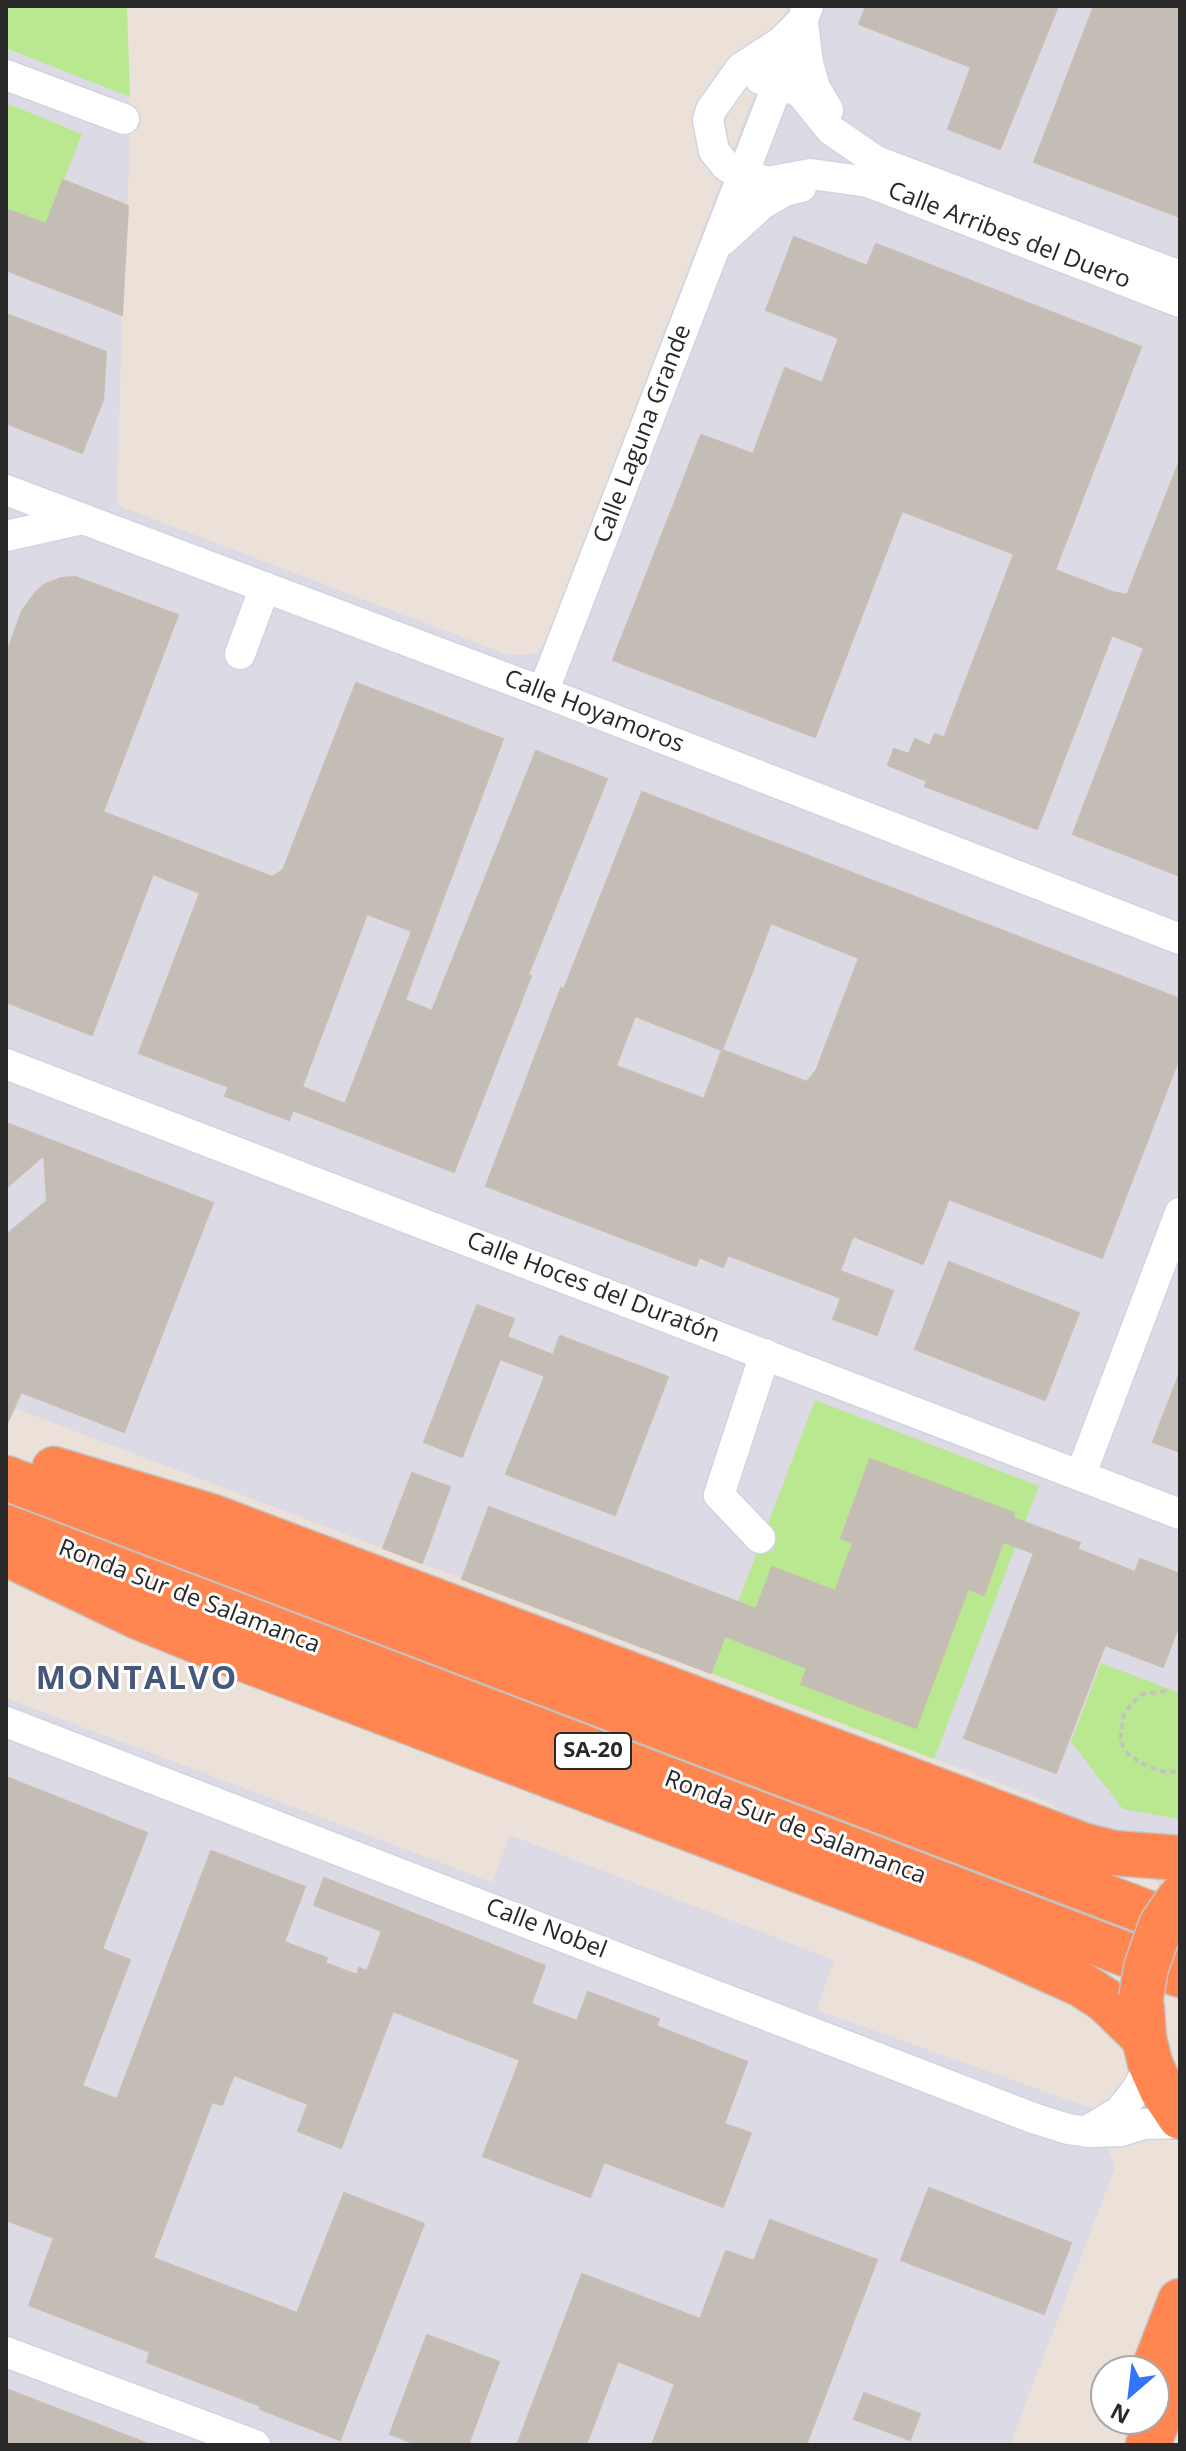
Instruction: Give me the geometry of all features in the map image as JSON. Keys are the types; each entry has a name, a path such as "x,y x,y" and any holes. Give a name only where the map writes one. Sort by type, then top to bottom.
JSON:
{"highway":[{"path":"6,1456 211,1516 1083,1845 1114,1853 1180,1858"},
{"name":"Ronda Sur de Salamanca","path":"6,1478 1180,1925"},
{"name":"Ronda Sur de Salamanca","path":"6,1527 1180,1975"},
{"path":"6,1554 138,1617 217,1649 998,1947 1082,1985 1145,2033"},
{"path":"1180,1897 1161,1925 1146,1968 1145,2033 1162,2090 1180,2120"},
{"path":"1159,2355 1180,2301"},
{"path":"1148,2445 1180,2364"}],"street":[{"name":"Calle Laguna Grande","path":"543,692 806,13"},
{"path":"715,247 719,206 705,158 704,135 708,120 724,89 741,68 781,42 806,13"},
{"name":"Calle Arribes del Duero","path":"806,13 808,63 815,88 846,140"},
{"path":"6,75 124,119"},
{"path":"724,89 757,78 778,82"},
{"name":"Calle Arribes del Duero","path":"778,82 801,93 831,130 876,161 1180,276"},
{"path":"708,120 714,151 726,166 743,175"},
{"name":"Calle Arribes del Duero","path":"743,175 768,182 811,174 868,182 1180,302"},
{"name":"Calle Arribes del Duero","path":"715,247 762,204 785,191 837,176"},
{"name":"Calle Hoyamoros","path":"9,498 83,519 265,587 1180,939"},
{"path":"6,536 83,519"},
{"path":"240,654 265,587"},
{"name":"Calle Hoces del Duratón","path":"6,1064 1180,1514"},
{"path":"1081,1474 1180,1213"},
{"path":"760,1538 719,1495 765,1354"},
{"name":"Calle Nobel","path":"6,1722 1033,2118 1088,2132 1121,2131 1144,2124 1180,2120"},
{"path":"1088,2132 1120,2111 1138,2088 1145,2033"},
{"path":"6,2352 255,2445"}],"path":[{"path":"1166,1691 1143,1694 1132,1703 1124,1714 1120,1741 1128,1754 1141,1763 1160,1771 1180,1772"}],"shaded area":[{"path":"6,6 127,6 129,167 117,505 506,654 521,655 536,653 547,639 788,6 1180,6 1180,1900 1048,1802 6,1405"},
{"path":"6,1698 492,1882 510,1835 834,1960 817,2010 1094,2109 1115,2168 1010,2445 6,2445"}],"green space":[{"path":"6,6 127,6 130,97 6,48"},
{"path":"6,103 82,134 46,224 6,209"},
{"path":"815,1400 1039,1486 934,1759 711,1673"},
{"path":"1101,1663 1180,1693 1180,1819 1123,1809 1071,1742"}],"building":[{"path":"866,6 1058,6 1000,149 948,129 971,67 859,24"},
{"path":"1094,6 1180,6 1180,217 1034,162"},
{"path":"63,180 128,206 122,315 6,270 6,209 46,224"},
{"path":"794,237 867,266 876,244 1141,347 1055,570 1127,595 1180,460 1180,876 1073,834 1144,648 1112,635 1037,829 925,786 927,781 888,765 894,749 909,754 915,739 930,746 935,734 944,738 1014,554 902,511 815,737 613,660 701,435 753,454 785,368 822,383 839,338 766,310"},
{"path":"6,314 106,352 103,400 82,453 6,423"},
{"path":"75,577 178,615 103,812 272,877 283,870 356,683 503,739 405,1000 432,1011 536,751 607,779 528,975 531,976 454,1172 293,1110 289,1120 225,1096 229,1087 139,1053 200,893 153,874 92,1035 6,1002 6,655 22,611 44,585 61,578","holes":["367,914 412,931 345,1104 302,1087"]},
{"path":"642,792 1180,999 1180,1056 1102,1258 949,1199 923,1264 853,1236 840,1271 893,1291 877,1335 833,1319 841,1298 728,1255 723,1267 699,1257 696,1266 486,1186 561,988 564,989","holes":["771,923 859,958 816,1071 807,1082 722,1050","635,1016 722,1050 704,1099 616,1066"]},
{"path":"6,1123 213,1203 124,1432 21,1392 6,1426 6,1235 47,1201 44,1155 6,1188"},
{"path":"949,1262 1079,1313 1045,1400 915,1349"},
{"path":"477,1305 514,1319 507,1337 553,1355 560,1336 668,1377 615,1515 506,1474 545,1376 500,1359 462,1457 424,1442"},
{"path":"1180,1376 1180,1452 1153,1442"},
{"path":"870,1459 1014,1513 1013,1518 1080,1543 1077,1549 1135,1572 1140,1559 1180,1574 1180,1622 1163,1667 1105,1645 1056,1773 964,1738 1034,1553 1003,1542 984,1595 968,1589 916,1728 801,1684 807,1668 725,1636 711,1673 462,1579 489,1507 756,1609 772,1567 835,1591 853,1543 841,1538"},
{"path":"412,1473 450,1487 422,1563 383,1548"},
{"path":"6,1777 147,1833 102,1949 130,1960 82,2086 117,2099 211,1851 305,1887 284,1942 327,1958 325,1963 357,1975 359,1968 367,1971 382,1931 314,1905 324,1878 545,1966 531,2004 577,2021 588,1992 659,2019 656,2026 747,2062 724,2124 751,2133 723,2207 604,2162 590,2197 483,2156 520,2060 393,2011 341,2148 298,2131 308,2104 234,2075 222,2105 212,2102 153,2258 297,2313 344,2193 424,2224 340,2440 147,2362 150,2352 29,2305 54,2238 6,2220"},
{"path":"929,2188 1071,2243 1044,2314 901,2260"},
{"path":"770,2220 877,2260 806,2445 652,2445 675,2384 618,2361 586,2445 517,2445 582,2274 700,2319 726,2251 754,2261"},
{"path":"427,2335 499,2362 468,2445 419,2445 390,2434"},
{"path":"6,2389 148,2444 148,2445 6,2445"},
{"path":"864,2393 920,2414 910,2440 854,2419"}],"district":[{"name":"MONTALVO","path":"137,1680"}]}
